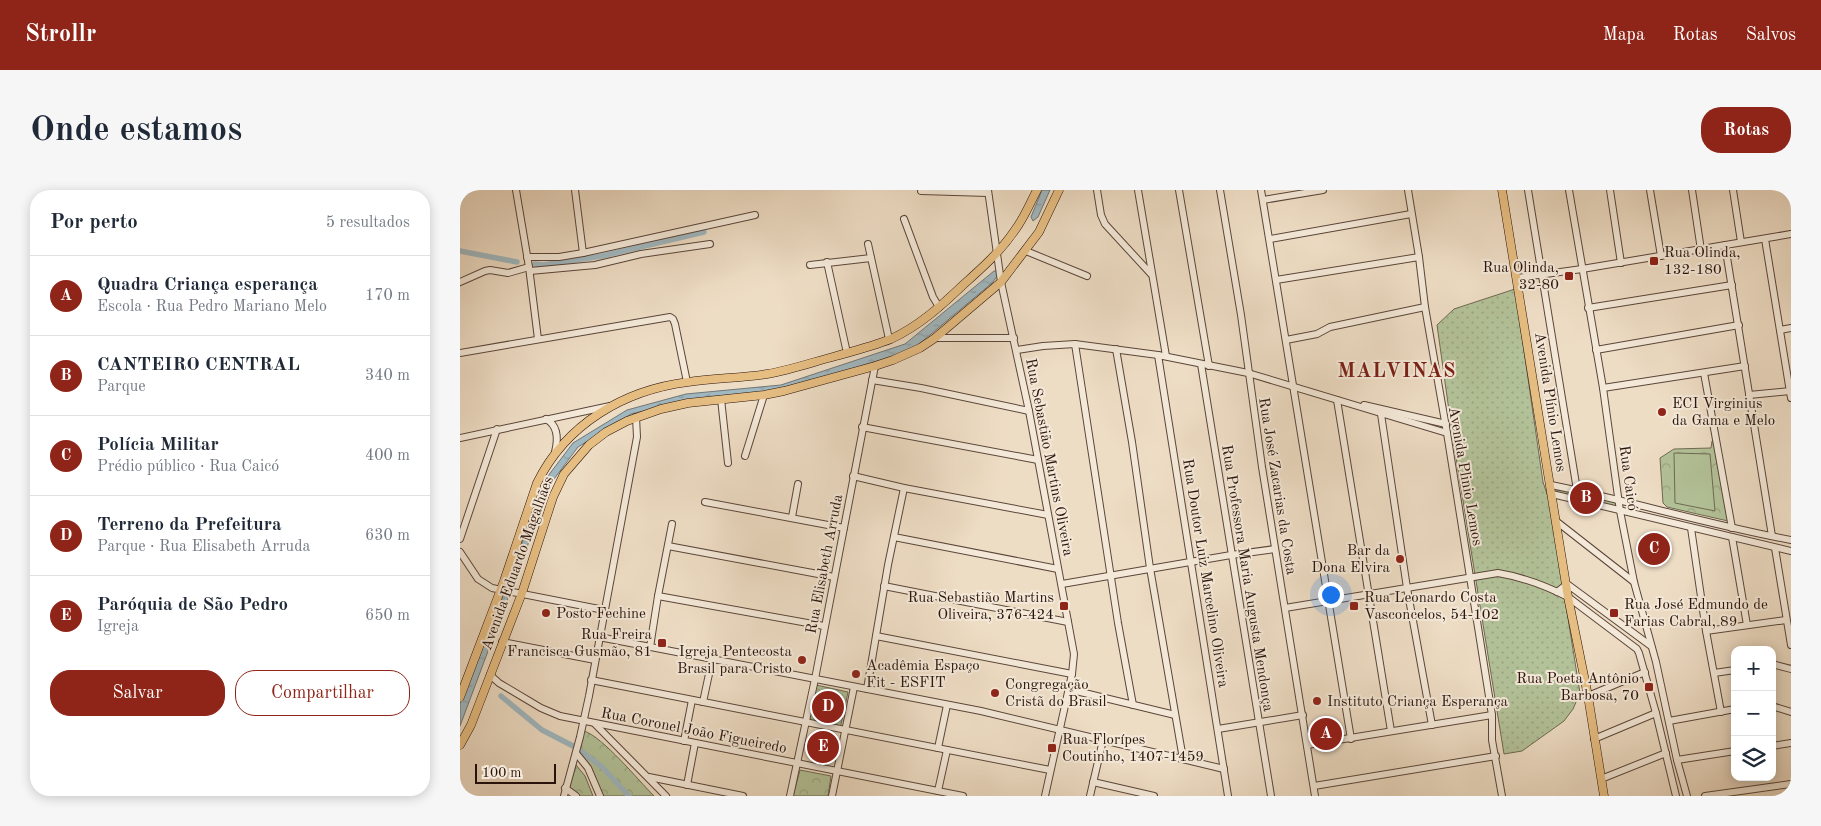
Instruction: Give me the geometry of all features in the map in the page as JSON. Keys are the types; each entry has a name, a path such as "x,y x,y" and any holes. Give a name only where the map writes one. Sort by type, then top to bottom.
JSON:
{"main road":[{"name":"Avenida Eduardo Magalhães","path":"460,697 502,590 542,473 556,452 585,422 610,406 653,390 686,382 768,374 795,368 890,339 920,322 940,307 996,255 1016,229 1036,190"},
{"name":"Avenida Eduardo Magalhães","path":"460,745 471,724 490,675 553,497 564,474 589,445 606,432 636,417 661,409 688,403 764,395 875,366 908,353 935,338 1001,282 1039,232 1059,190"},
{"name":"Avenida Plínio Lemos","path":"1502,190 1568,597 1588,696 1604,796"}],"street":[{"path":"516,190 538,339"},
{"path":"575,190 583,254"},
{"path":"921,190 988,191"},
{"path":"1097,190 1101,215 1106,224 1152,275"},
{"path":"1138,190 1166,356"},
{"path":"1179,190 1210,366"},
{"name":"Rua José Zacarias da Costa","path":"1220,190 1315,796"},
{"path":"1261,190 1351,739"},
{"path":"1263,200 1323,190"},
{"path":"1276,280 1419,257 1408,190"},
{"path":"1528,190 1578,490"},
{"name":"Rua Caicó","path":"1569,190 1603,388 1620,511 1634,582 1656,662 1677,760 1687,796"},
{"path":"1610,190 1621,263"},
{"path":"1650,190 1661,256"},
{"path":"1692,190 1701,250"},
{"path":"1733,190 1741,242"},
{"name":"Rua Sebastião Martins Oliveira","path":"988,191 1001,282 1029,411 1074,654 1072,674 1045,796"},
{"path":"1270,239 1412,214"},
{"path":"527,257 559,258 583,254 755,215"},
{"path":"904,219 933,297 940,307"},
{"path":"1517,278 1582,270 1791,234"},
{"path":"1749,395 1790,394 1788,369 1764,239"},
{"path":"460,282 490,270 508,273 529,269 595,265 641,254 710,244"},
{"path":"868,244 890,339"},
{"path":"1724,245 1739,325 1772,536"},
{"path":"1026,250 1087,276"},
{"name":"Avenida Plinio Lemos","path":"1419,257 1425,307 1446,424 1492,715"},
{"path":"810,265 870,258"},
{"path":"827,262 847,353"},
{"path":"1588,308 1732,285"},
{"path":"1286,340 1317,334 1330,327 1425,307"},
{"path":"460,353 666,317 673,319 677,330 686,382"},
{"path":"1596,350 1739,325"},
{"path":"1780,330 1791,328"},
{"path":"935,338 1014,338"},
{"path":"1016,350 1074,344 1166,356 1248,374 1447,433"},
{"path":"1074,344 1133,705"},
{"path":"1116,349 1132,442 1150,568 1183,759"},
{"name":"Rua Doutor Luiz Marcelino Oliveira","path":"1158,355 1228,796"},
{"name":"Rua Professora Maria Augusta Mendonça","path":"1201,364 1271,796"},
{"name":"Rua Elisabeth Arruda","path":"790,796 815,679 875,366"},
{"path":"1603,388 1744,366"},
{"path":"1704,373 1732,528"},
{"path":"872,380 921,388 1029,411"},
{"path":"1293,387 1446,424"},
{"path":"745,456 764,395"},
{"path":"721,400 728,463"},
{"path":"1337,400 1391,731"},
{"path":"460,438 610,406"},
{"path":"1380,414 1407,588 1432,724"},
{"path":"564,796 584,720 637,437 636,417"},
{"path":"546,419 555,428 556,452"},
{"path":"862,428 1038,460"},
{"path":"460,539 497,429"},
{"path":"853,476 904,488 1048,515"},
{"path":"792,517 798,484"},
{"path":"1551,485 1791,540"},
{"path":"867,689 884,586 904,488"},
{"path":"1552,494 1791,551"},
{"path":"705,502 844,528"},
{"path":"1556,521 1634,582"},
{"path":"650,646 672,524"},
{"path":"1691,528 1706,631 1721,712"},
{"path":"894,537 1058,569"},
{"path":"1732,537 1747,625"},
{"path":"668,546 834,577"},
{"path":"1775,548 1791,645"},
{"path":"1062,584 1231,554 1275,549"},
{"path":"460,552 478,579 492,588 604,610"},
{"path":"1285,608 1498,573 1510,575 1568,597 1636,649 1642,659 1666,753 1674,796"},
{"path":"1557,592 1567,584 1651,646"},
{"path":"884,586 1068,622"},
{"path":"658,596 824,626"},
{"path":"1706,631 1786,620"},
{"path":"876,636 1072,674"},
{"path":"599,637 947,704 1224,769"},
{"path":"502,642 595,660"},
{"path":"703,702 712,660"},
{"path":"1776,665 1791,669"},
{"path":"1714,673 1731,671"},
{"path":"1588,696 1645,672"},
{"name":"Rua Coronel João Figueiredo","path":"490,675 499,683 551,713 568,718 934,792 963,796"},
{"path":"591,680 1050,770"},
{"path":"832,796 854,686"},
{"path":"1068,689 1175,716"},
{"path":"684,741 692,700"},
{"path":"938,748 947,704"},
{"path":"1776,707 1791,712"},
{"path":"1669,721 1731,711"},
{"path":"1594,739 1656,713"},
{"path":"1308,745 1492,715 1492,740 1502,796"},
{"path":"1218,729 1303,716"},
{"path":"594,723 666,796"},
{"path":"1090,796 1103,740"},
{"path":"687,785 695,743"},
{"path":"1776,745 1791,743"},
{"path":"934,792 947,750"},
{"path":"1677,760 1731,752"},
{"path":"576,753 588,768 600,796"},
{"path":"1601,779 1666,753"},
{"path":"1314,786 1496,756"},
{"path":"649,777 744,796"},
{"path":"1093,782 1154,796"},
{"path":"1705,796 1791,784"},
{"path":"565,788 576,796"}],"green space":[{"path":"1515,289 1543,482 1549,500 1580,693 1573,709 1564,721 1522,751 1504,754 1453,439 1437,325 1454,309"},
{"path":"1712,441 1715,441 1728,521 1667,507 1663,503 1660,458 1674,449 1711,448"},
{"path":"1674,453 1710,454 1715,511 1675,503"},
{"path":"1557,489 1616,501 1618,509 1557,494"},
{"path":"816,685 848,692 840,729 808,723"},
{"path":"584,731 601,741 654,796 603,796 592,769 579,755"},
{"path":"576,765 585,776 593,796 577,796 568,790"},
{"path":"800,770 831,776 828,796 793,796"}],"water":[{"path":"1042,190 1050,190 1038,217 1033,221 1031,217"},
{"path":"994,271 998,271 998,275 992,283 912,350 784,390 688,400 631,414 578,447 551,483 460,726 460,704 505,590 545,480 573,443 627,410 686,394 781,385 905,344"}],"waterway":[{"path":"535,264 543,265 602,256 704,232"},
{"path":"460,251 517,262"},
{"path":"501,696 542,730 577,748 602,767 629,796"}],"place":[{"name":"Rua Olinda, 132-180","path":"1654,261"},
{"name":"Rua Olinda, 32-80","path":"1569,276"},
{"name":"ECI Virginius da Gama e Melo","path":"1662,412"},
{"name":"CANTEIRO CENTRAL","path":"1586,498"},
{"name":"Polícia Militar","path":"1654,549"},
{"name":"Bar da Dona Elvira","path":"1400,559"},
{"name":"Rua Sebastião Martins Oliveira, 376-424","path":"1064,606"},
{"name":"Rua Leonardo Costa Vasconcelos, 54-102","path":"1354,606"},
{"name":"Posto Fechine","path":"546,613"},
{"name":"Rua José Edmundo de Farias Cabral, 89","path":"1614,613"},
{"name":"Rua Freira Francisca Gusmão, 81","path":"662,643"},
{"name":"Igreja Pentecosta Brasil para Cristo","path":"802,660"},
{"name":"Acadêmia Espaço Fit - ESFIT","path":"856,674"},
{"name":"Rua Poeta Antônio Barbosa, 70","path":"1649,687"},
{"name":"Congregação Cristã do Brasil","path":"995,693"},
{"name":"Instituto Criança Esperança","path":"1317,701"},
{"name":"Terreno da Prefeitura","path":"828,707"},
{"name":"Quadra Criança esperança","path":"1326,734"},
{"name":"Paróquia de São Pedro","path":"823,747"},
{"name":"Rua Florípes Coutinho, 1407-1459","path":"1052,748"}],"district":[{"name":"MALVINAS","path":"1397,370"}]}
